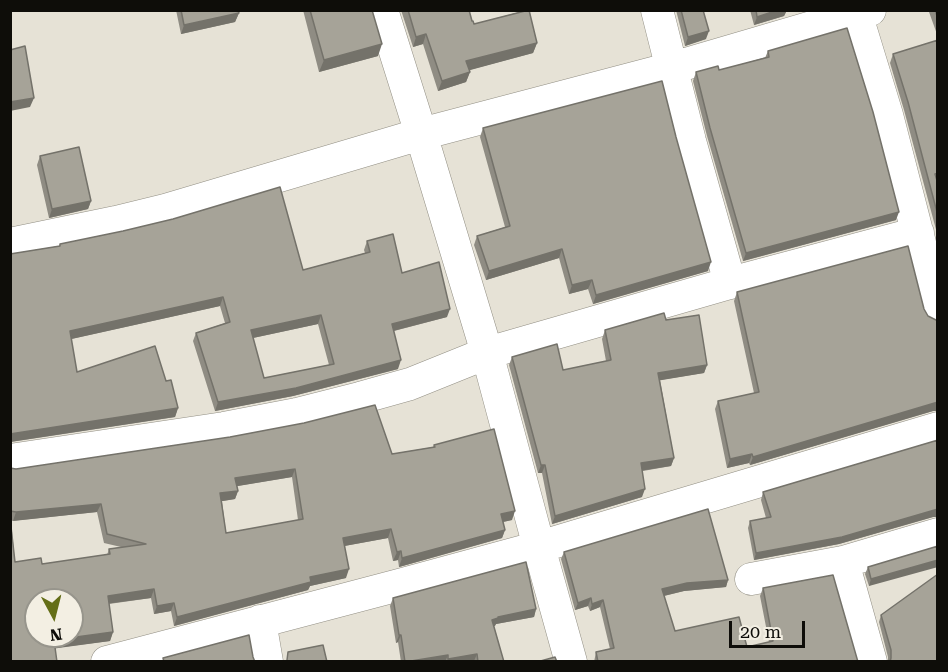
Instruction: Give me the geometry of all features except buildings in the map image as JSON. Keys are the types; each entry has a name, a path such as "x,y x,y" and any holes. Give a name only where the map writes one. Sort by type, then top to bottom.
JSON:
{"street":[{"path":"382,10 487,353 572,662"},
{"path":"657,10 690,141 730,284"},
{"path":"10,244 165,210 421,134 672,68 860,12 938,313"},
{"path":"10,460 224,428 360,399 410,384 487,353 918,233"},
{"path":"106,662 539,547 938,428"},
{"path":"751,579 843,562 938,534"},
{"path":"843,562 871,662"},
{"path":"260,621 267,662"}]}
